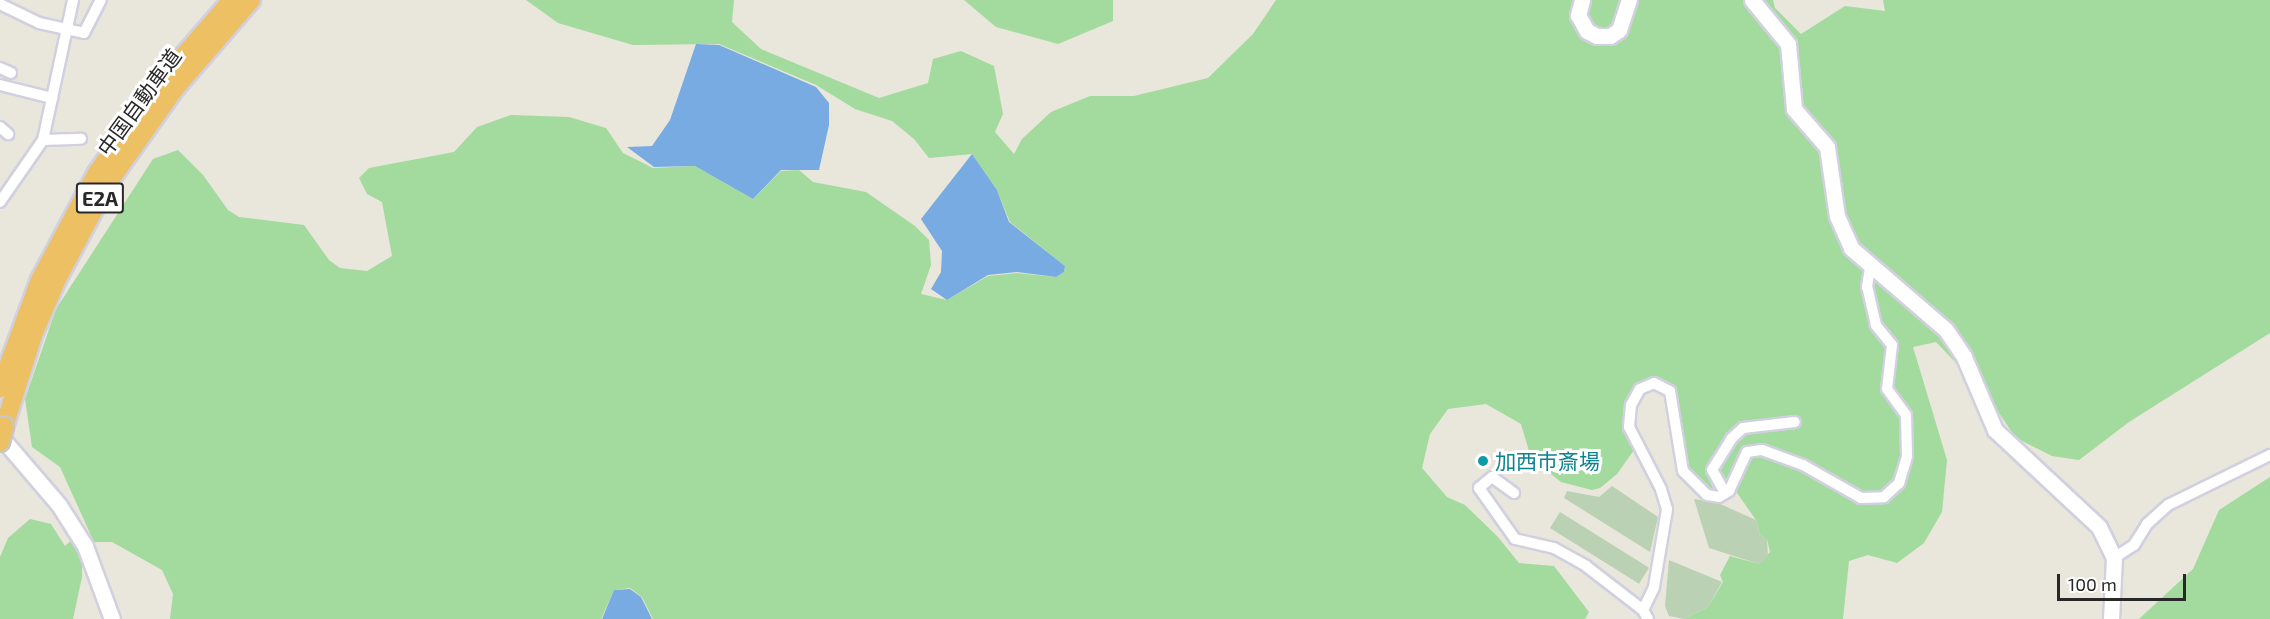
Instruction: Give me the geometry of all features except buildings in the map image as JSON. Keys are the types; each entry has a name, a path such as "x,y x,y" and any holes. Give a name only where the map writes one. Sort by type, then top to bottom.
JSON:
{"highway":[{"name":"中国自動車道","path":"0,388 40,280 97,173 166,76 232,0"},
{"name":"中国自動車道","path":"1,435 33,334 98,201 176,87 251,0"}],"street":[{"path":"0,202 43,140 73,0"},
{"path":"0,4 39,23 84,33 101,0"},
{"path":"1582,0 1578,15 1587,31 1597,36 1610,36 1619,30 1629,0"},
{"path":"1752,0 1788,44 1794,109 1827,147 1837,216 1851,248 1870,268 1926,309 1946,330 1964,357 1995,430 2098,527 2114,558 2111,619"},
{"path":"0,86 52,98"},
{"path":"43,140 81,140"},
{"path":"1725,493 1747,452 1762,450 1803,465 1861,498 1884,497 1899,483 1907,456 1906,414 1887,389 1892,345 1876,325 1867,287 1870,268"},
{"path":"1514,493 1492,477 1479,488 1515,539 1554,548 1586,566 1646,614 1654,587 1666,509 1661,489 1629,427 1631,405 1640,389 1654,383 1670,391 1683,471 1707,495 1725,493"},
{"path":"1725,493 1712,470 1731,439 1743,428 1795,422"},
{"path":"1,435 59,505 85,546 112,619"},
{"path":"2114,558 2134,546 2147,524 2168,505 2270,455"}],"green space":[{"path":"526,0 734,0 732,22 761,49 879,98 928,83 933,59 961,51 994,66 1003,114 995,132 1014,154 1022,139 1051,112 1090,96 1134,96 1208,78 1253,34 1276,0 1773,0 1775,8 1801,34 1845,6 1885,11 1883,0 2270,0 2270,333 2129,422 2079,460 2052,456 2016,438 1986,394 1936,342 1913,347 1947,460 1942,512 1924,543 1897,563 1868,555 1849,561 1843,619 1684,619 1708,607 1723,582 1720,575 1730,556 1759,564 1770,552 1767,539 1760,535 1756,520 1735,490 1716,475 1710,482 1715,492 1703,488 1687,466 1674,388 1662,379 1635,387 1623,409 1624,428 1634,450 1617,474 1600,488 1592,490 1561,482 1531,458 1521,424 1486,404 1448,409 1430,434 1422,468 1447,497 1465,505 1497,536 1519,563 1554,566 1589,612 1585,619 653,619 642,597 630,588 614,590 601,619 170,619 173,594 162,570 112,542 94,542 60,467 32,447 25,399 56,309 153,159 178,150 203,175 228,210 239,217 304,225 329,260 340,268 367,271 392,256 382,202 367,194 359,178 369,168 454,152 477,127 511,115 569,117 606,128 623,153 653,168 695,166 753,199 781,171 799,170 813,182 866,192 915,226 929,240 931,265 921,294 947,300 988,276 1017,273 1056,277 1064,272 1065,266 1010,222 997,190 972,154 929,158 914,139 892,121 855,109 816,85 719,44 633,45 558,23"},
{"path":"964,0 1113,0 1113,21 1058,44 996,27"},
{"path":"2270,477 2270,619 2139,619 2193,569 2219,510"},
{"path":"1612,486 1658,517 1650,552 1564,498 1567,491 1599,497"},
{"path":"1694,499 1718,503 1756,520 1760,535 1767,539 1768,557 1759,564 1709,548"},
{"path":"1560,512 1649,568 1639,584 1550,528"},
{"path":"30,519 51,524 65,546 74,538 82,553 82,577 73,619 0,619 0,557 8,538"},
{"path":"1669,560 1722,582 1708,607 1684,619 1669,616 1665,606"}],"water":[{"path":"696,44 719,45 816,87 829,103 829,125 819,170 781,170 753,199 695,166 654,167 627,147 652,146 670,120"},
{"path":"972,154 997,190 1009,222 1065,266 1064,272 1056,277 1017,272 988,275 947,300 931,289 941,272 942,251 921,219"},
{"path":"630,589 641,597 652,619 602,619 614,590"}],"place":[{"name":"加西市斎場","path":"1483,461"}]}
